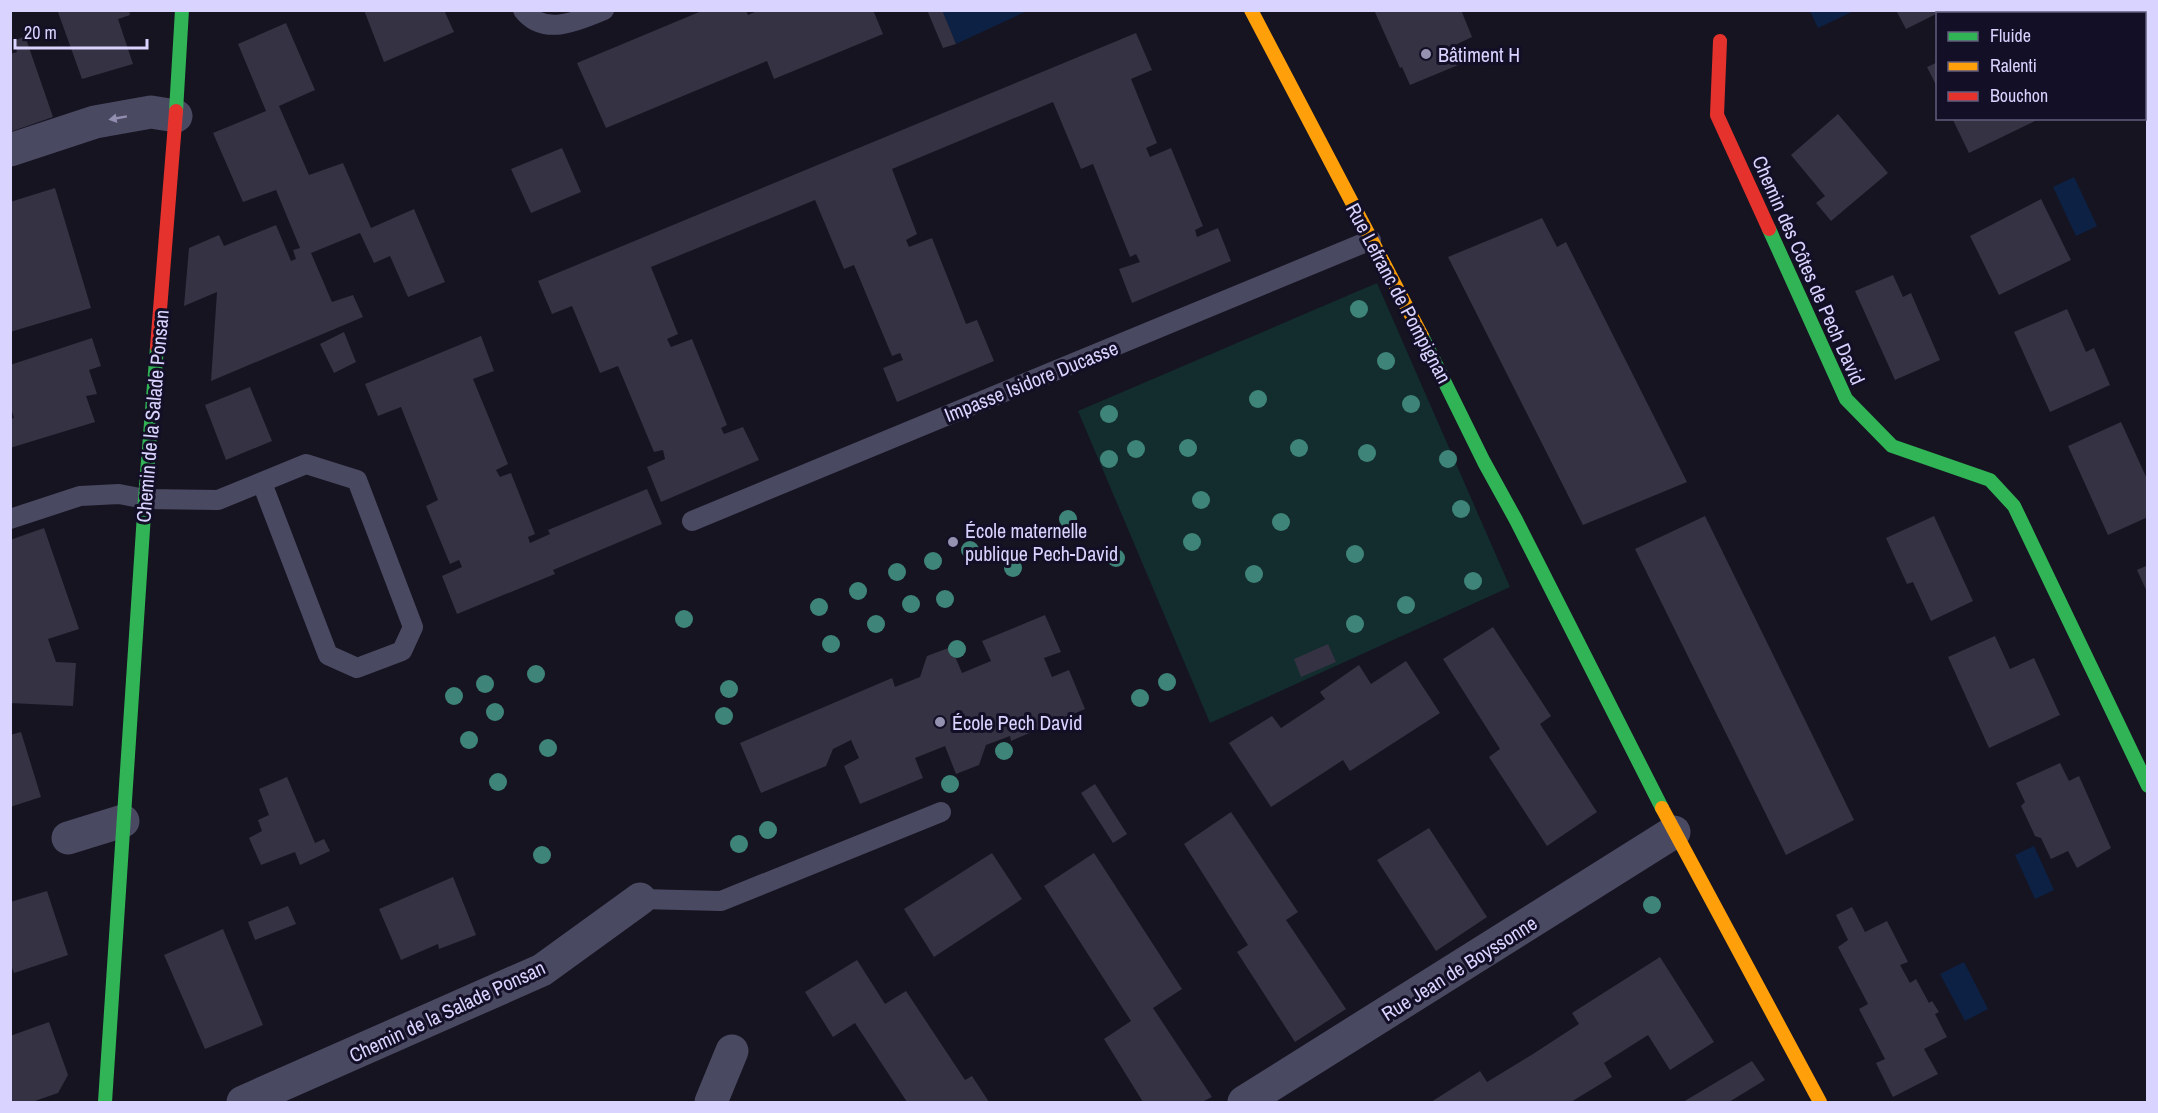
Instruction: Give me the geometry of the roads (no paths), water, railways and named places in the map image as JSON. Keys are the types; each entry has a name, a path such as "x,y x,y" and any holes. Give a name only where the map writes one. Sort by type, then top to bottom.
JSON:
{"street":[{"name":"Chemin de la Salade Ponsan","path":"105,1102 145,499 176,116 182,10"},
{"name":"Rue Lefranc de Pompignan","path":"1251,10 1435,360 1674,832"},
{"name":"Chemin des Côtes de Pech David","path":"1720,41 1717,115 1846,399 1892,446 1990,480 2014,506 2148,786"},
{"path":"10,150 95,122 151,112 176,116"},
{"path":"68,838 123,821"},
{"path":"1674,832 1820,1102"},
{"name":"Rue Jean de Boyssonne","path":"1244,1102 1674,832"},
{"name":"Chemin de la Salade Ponsan","path":"243,1102 542,970 640,899"},
{"path":"711,1102 732,1051"}],"lane":[{"path":"523,10 529,19 550,26 577,21 604,10"},
{"name":"Impasse Isidore Ducasse","path":"692,521 1371,240"},
{"path":"10,519 80,496 119,494 145,499 218,500 306,464 357,480 413,627 402,651 357,668 328,655 262,483"},
{"path":"640,899 721,901 941,812"}],"water":[{"path":"942,11 1027,11 956,44"},
{"path":"1810,11 1854,11 1818,28"},
{"path":"2074,177 2097,226 2076,236 2053,187"},
{"path":"2034,846 2054,890 2035,899 2015,855"},
{"path":"1964,962 1988,1009 1965,1021 1940,974"}],"place":[{"name":"Bâtiment H","path":"1426,54"},
{"name":"École maternelle publique Pech-David","path":"953,542"},
{"name":"École Pech David","path":"940,722"}]}
